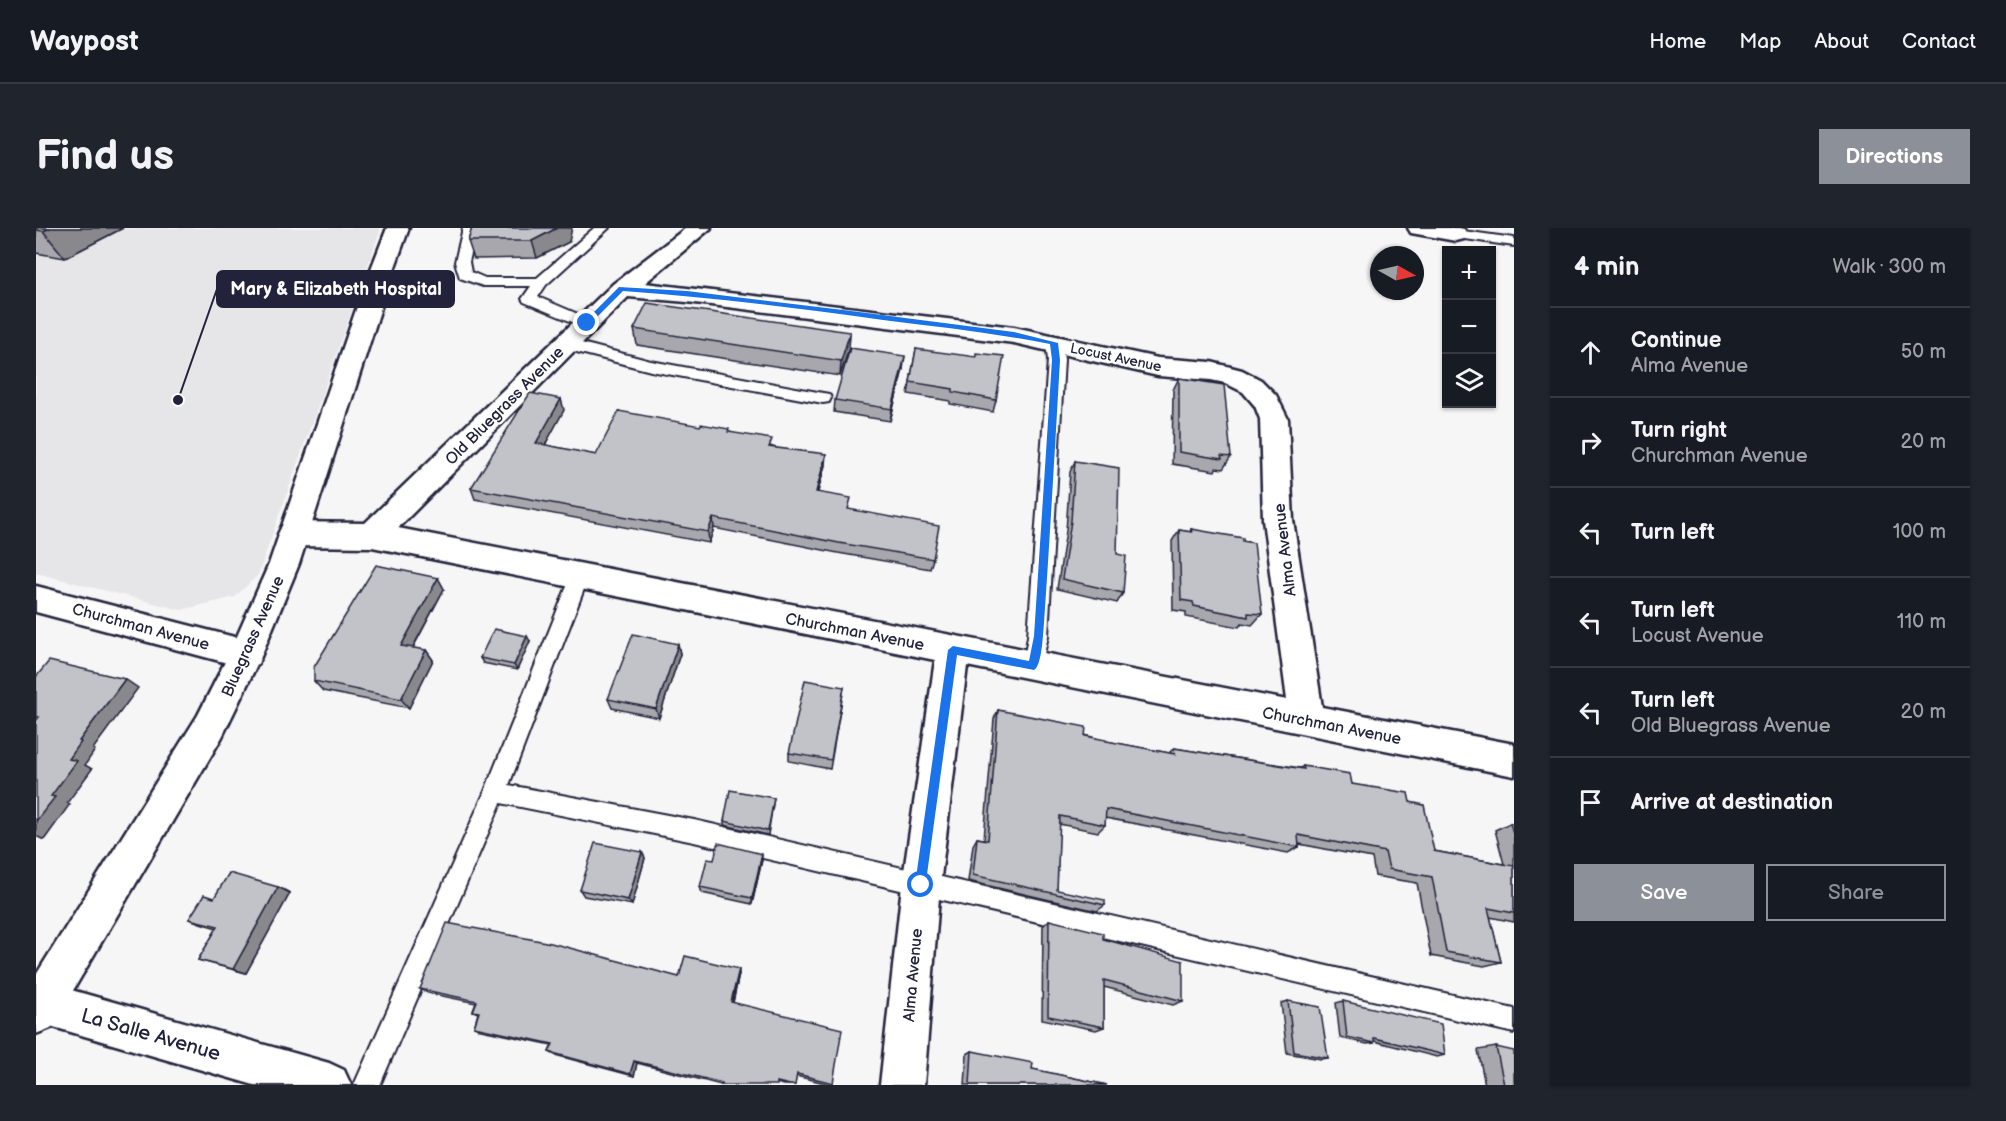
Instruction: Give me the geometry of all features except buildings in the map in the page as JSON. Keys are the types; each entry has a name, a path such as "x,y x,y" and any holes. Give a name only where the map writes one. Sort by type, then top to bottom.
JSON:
{"street":[{"name":"Bluegrass Avenue","path":"39,1008 210,726 246,654 284,564 374,292 398,228"},
{"name":"Old Bluegrass Avenue","path":"372,534 622,289 700,228"},
{"path":"1419,228 1456,234"},
{"name":"Locust Avenue","path":"622,289 843,312 1014,335 1158,367 1211,371 1233,376 1252,386"},
{"name":"Alma Avenue","path":"1252,386 1267,402 1274,419 1278,520 1307,720"},
{"path":"293,534 372,534"},
{"name":"Churchman Avenue","path":"372,534 1514,760"},
{"name":"Churchman Avenue","path":"36,599 246,654"},
{"name":"Alma Avenue","path":"902,1085 921,885 953,650"},
{"name":"La Salle Avenue","path":"39,1008 329,1085"}],"lane":[{"path":"470,228 462,262 465,275 483,282 541,282"},
{"path":"587,323 529,299 541,282 602,228"},
{"path":"1456,234 1514,242"},
{"path":"1034,666 1050,467 1056,360 1054,343"},
{"path":"566,344 651,366 823,398"},
{"path":"367,1085 495,792 580,576"},
{"path":"495,792 693,831 1514,1022"}],"shaded area":[{"path":"36,228 381,228 258,575 235,597 181,610 36,573"}],"place":[{"name":"Mary & Elizabeth Hospital","path":"178,400"}],"route":[{"path":"587,323 622,289 843,312 1014,335 1054,343 1056,360 1049,479 1034,666 953,650 921,885"}]}
